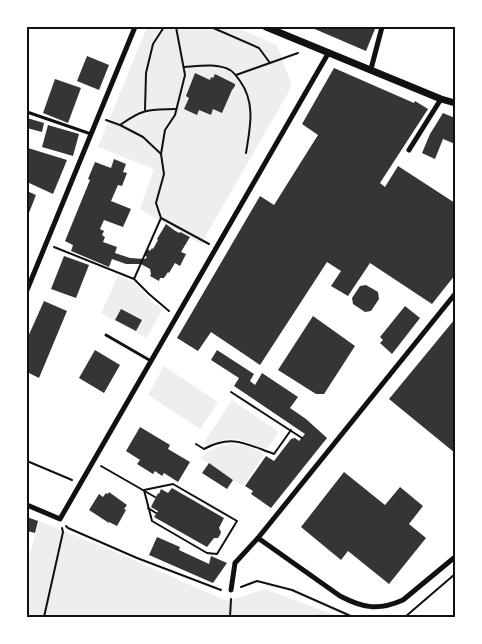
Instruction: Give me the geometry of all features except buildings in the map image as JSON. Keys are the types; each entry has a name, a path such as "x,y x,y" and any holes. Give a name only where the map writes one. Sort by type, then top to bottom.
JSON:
{"street":[{"path":"27,290 29,278 46,244 135,27"},
{"path":"266,27 286,31 303,42 455,103"},
{"path":"371,69 382,27"},
{"path":"27,506 60,519 329,52"},
{"path":"410,150 441,99"},
{"path":"231,590 235,563 258,538 455,294"},
{"path":"258,538 340,596 369,608 393,605 403,600 455,557"}],"lane":[{"path":"27,112 91,134"},
{"path":"106,335 151,361"}],"path":[{"path":"145,110 146,73 153,44 164,27"},
{"path":"134,279 161,218 156,203 164,174 161,154 165,130 175,115 185,75 176,27"},
{"path":"211,27 259,48 270,63"},
{"path":"236,75 298,53 303,42"},
{"path":"184,68 218,66 231,70 236,75 249,99 251,114 246,153"},
{"path":"120,125 145,110 176,109"},
{"path":"98,117 143,137 161,154"},
{"path":"161,218 216,248"},
{"path":"46,244 134,279 176,317"},
{"path":"231,392 302,438"},
{"path":"196,444 204,449 218,443 237,441 251,444 274,454 291,430"},
{"path":"27,461 80,483"},
{"path":"93,461 155,497"},
{"path":"173,484 237,521 217,554 207,553 152,521 144,490 173,484"},
{"path":"148,508 156,513"},
{"path":"60,519 68,528 222,590 231,590 257,581 292,590 353,617"},
{"path":"44,617 63,532 60,519"},
{"path":"405,617 455,574"},
{"path":"230,617 231,590"}],"shaded area":[{"path":"147,27 235,27 277,45 292,86 201,244 140,209 154,169 98,147"},
{"path":"118,276 134,282 153,303 163,309 146,338 101,313"},
{"path":"164,366 218,402 200,429 148,395"},
{"path":"232,400 279,432 268,448 235,439 203,444"},
{"path":"230,444 248,446 264,454 243,486 200,458 214,448"},
{"path":"39,521 227,601 265,589 340,617 27,617 27,564"}]}
